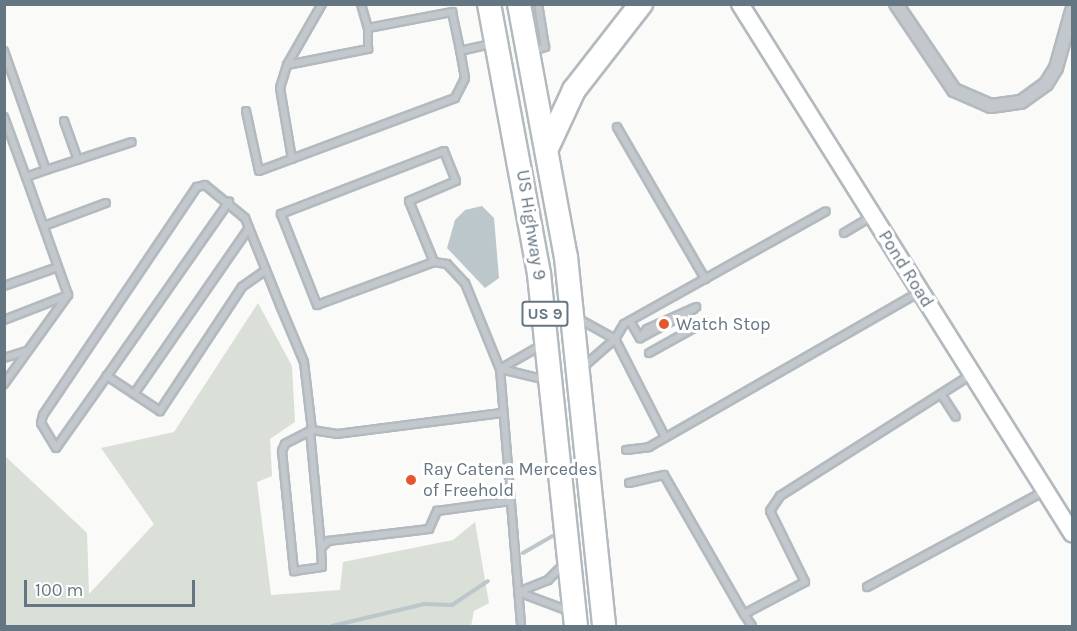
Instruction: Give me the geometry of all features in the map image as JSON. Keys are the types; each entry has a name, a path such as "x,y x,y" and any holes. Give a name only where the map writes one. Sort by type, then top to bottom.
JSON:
{"highway":[{"name":"US Highway 9","path":"489,4 528,196 548,341 575,620"},
{"name":"US Highway 9","path":"526,5 530,53 574,316 604,627"},
{"path":"547,147 567,100 633,8"}],"street":[{"name":"Pond Road","path":"740,4 1072,533"},
{"path":"896,4 954,90 991,106 1021,102 1046,84 1056,68 1072,11"}],"lane":[{"path":"292,159 280,88 287,65 322,4"},
{"path":"287,65 368,49 368,28 361,4"},
{"path":"246,111 259,171 455,98 465,78 450,4"},
{"path":"368,28 452,12"},
{"path":"460,51 498,43"},
{"path":"4,51 46,170"},
{"path":"4,117 68,295"},
{"path":"64,121 78,160"},
{"path":"617,127 705,279"},
{"path":"26,177 132,142"},
{"path":"434,262 409,201 456,181 444,151 281,214 317,305 434,262 447,264 465,283 500,369 501,413 521,627"},
{"path":"229,202 56,448 41,423 43,415 197,187 205,185 229,202 249,228 304,362 311,431 322,567 294,571 282,451 285,444 311,431 337,434 501,413"},
{"path":"44,226 106,203"},
{"path":"579,370 615,339 630,321 826,211"},
{"path":"844,233 873,216"},
{"path":"134,394 249,228"},
{"path":"4,286 58,267"},
{"path":"107,376 160,411 242,287 266,270"},
{"path":"626,450 665,437 921,292"},
{"path":"4,320 68,295"},
{"path":"4,384 68,295"},
{"path":"696,307 667,328 640,339 647,329 696,307"},
{"path":"574,316 615,339 665,437"},
{"path":"630,321 640,339"},
{"path":"649,353 705,322"},
{"path":"500,369 548,341"},
{"path":"4,358 28,351"},
{"path":"500,369 530,372 552,383"},
{"path":"744,614 804,582 770,511 780,496 973,374"},
{"path":"941,394 956,417"},
{"path":"629,483 664,475 752,627"},
{"path":"867,587 1046,490"},
{"path":"321,548 328,541 429,529 437,511 446,508 510,501"},
{"path":"518,592 548,580 569,559"},
{"path":"518,592 575,620"}],"shaded area":[{"path":"482,206 494,218 499,278 485,288 447,248 455,220 465,210"},
{"path":"258,303 292,366 295,422 270,439 272,476 257,482 271,595 340,590 343,562 453,540 475,522 489,603 474,611 471,626 5,626 5,456 87,533 89,594 154,524 101,448 174,432"}],"waterway":[{"path":"523,553 552,536"},
{"path":"332,626 424,604 452,605 488,581"}],"place":[{"name":"Watch Stop","path":"664,324"},
{"name":"Ray Catena Mercedes of Freehold","path":"411,480"}]}
